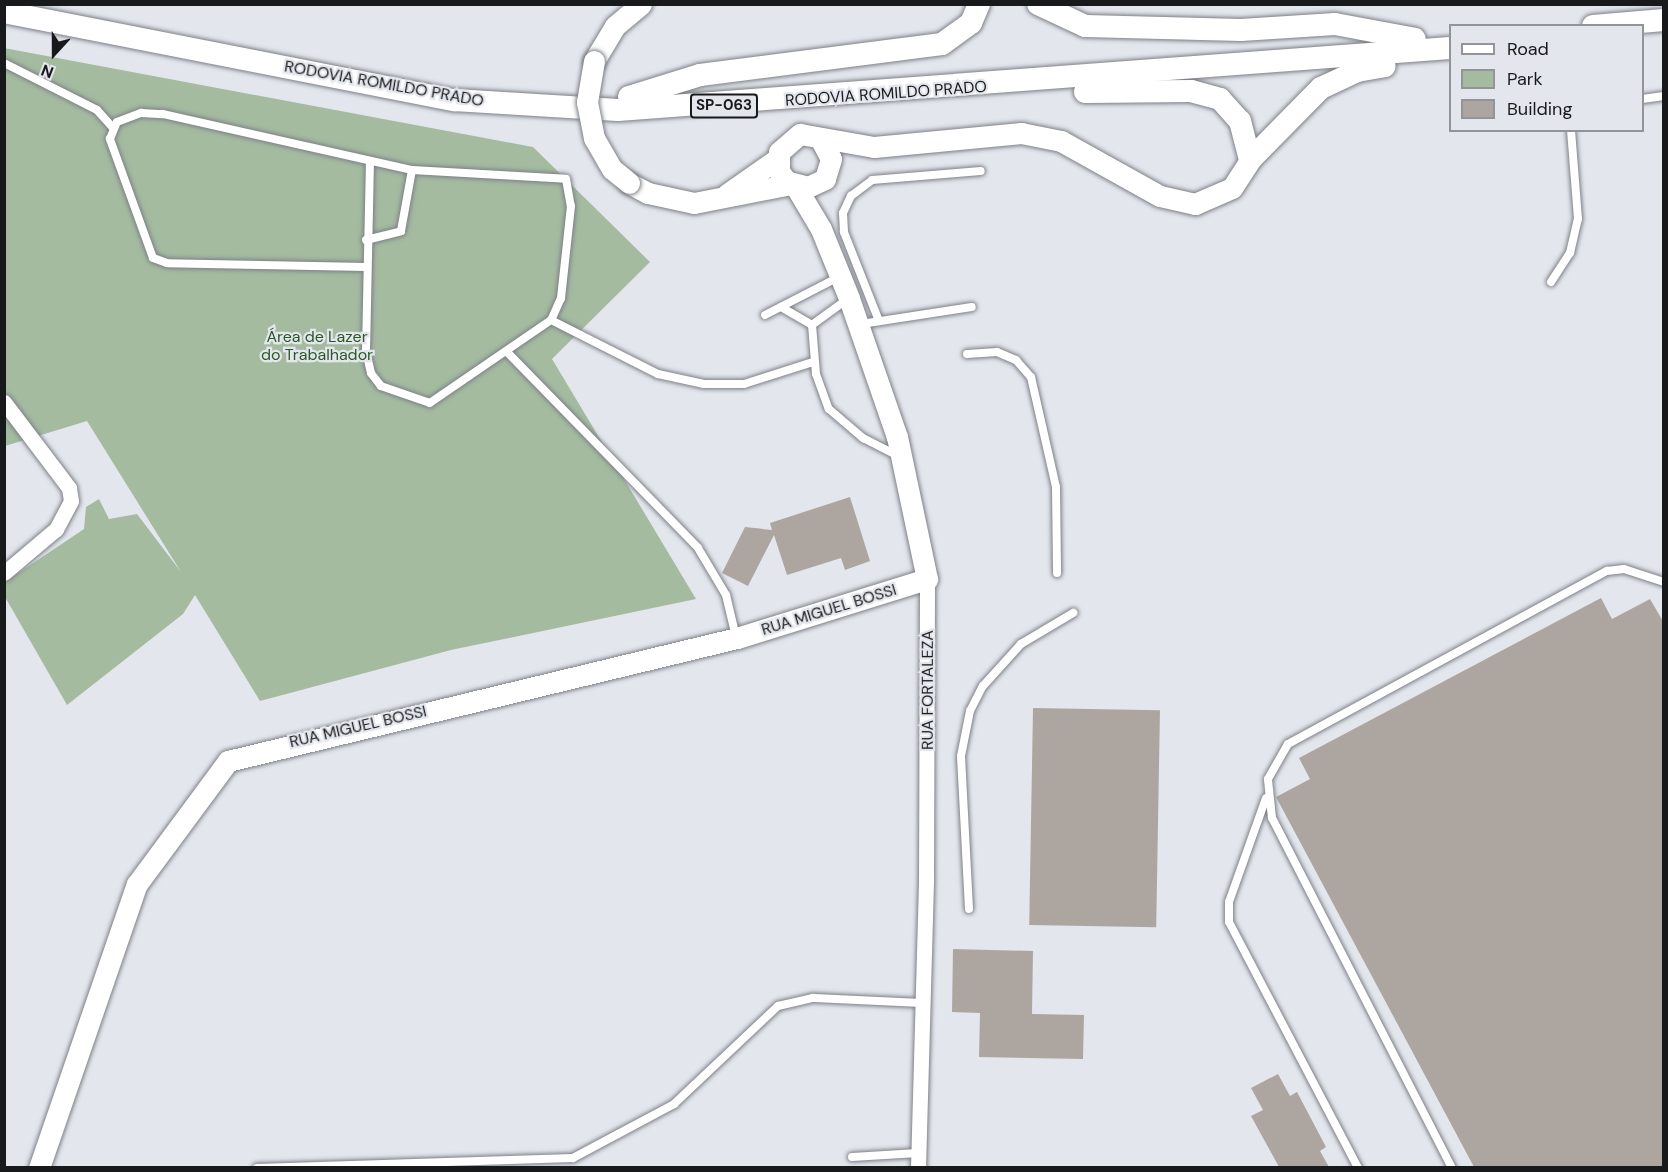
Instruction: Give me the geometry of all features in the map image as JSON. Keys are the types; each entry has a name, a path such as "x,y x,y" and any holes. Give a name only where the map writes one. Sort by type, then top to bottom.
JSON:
{"main road":[{"name":"RODOVIA ROMILDO PRADO","path":"19,4 455,91 542,99 830,91 1449,36"},
{"path":"641,4 615,26 594,61 587,102 594,138 612,169 629,183 668,199 719,199 827,176 874,147"},
{"path":"629,97 700,75 942,44 971,23 980,4"},
{"path":"1038,4 1085,26 1241,30 1335,24 1415,39"},
{"name":"RODOVIA ROMILDO PRADO","path":"4,12 454,100 542,108 696,108 1449,48"},
{"path":"1617,24 1664,20"},
{"path":"1644,31 1664,29"},
{"path":"719,199 777,159 793,136 874,147 1021,133 1061,141 1160,196 1195,204 1232,188 1250,160 1321,88 1357,71 1449,54"},
{"path":"976,87 1207,95 1232,108 1250,160"},
{"path":"821,140 831,159 827,176"},
{"path":"777,159 793,185"},
{"name":"RUA FORTALEZA","path":"821,229 827,176"},
{"name":"RUA FORTALEZA","path":"793,185 821,229 849,298 868,322 901,457 927,579"},
{"name":"RUA MIGUEL BOSSI","path":"39,1167 137,884 223,765 262,749 737,638 927,579"}],"street":[{"path":"4,402 69,488 71,501 56,529 4,573"},
{"name":"RUA FORTALEZA","path":"918,1160 923,1003 927,579"}],"lane":[{"path":"4,17 22,23 37,18"},
{"path":"4,63 97,110 113,128"},
{"path":"1644,99 1664,96"},
{"path":"367,267 167,263 153,258 110,139 113,128 141,113 163,114 411,170 566,179 571,206 561,298 551,320 508,353 430,403 381,386 371,373 366,351 369,161"},
{"path":"1551,282 1569,253 1577,227 1571,132"},
{"path":"366,240 401,231 411,170"},
{"path":"972,307 868,322 844,232 843,213 851,196 872,180 981,171"},
{"path":"765,315 840,276"},
{"path":"812,325 849,298"},
{"path":"781,307 812,325"},
{"path":"551,320 658,374 704,384 744,384 813,362"},
{"path":"812,325 813,362 829,409 863,438 901,457"},
{"path":"968,354 997,352 1016,360 1031,377 1056,487 1057,573"},
{"path":"508,353 698,548 726,595 737,638"},
{"path":"1358,1167 1229,922 1235,885 1267,796 1275,760 1288,744 1597,577 1624,569 1664,582"},
{"path":"969,909 961,756 970,711 983,686 1021,644 1073,613"},
{"path":"1267,796 1272,818 1452,1167"},
{"path":"257,1167 573,1158 674,1104 778,1006 813,998 923,1003"},
{"path":"852,1157 918,1160"}],"green space":[{"name":"Área de Lazer do Trabalhador","path":"4,48 533,147 650,262 552,359 696,599 451,650 260,701 195,595 183,614 67,705 5,597 5,582 84,529 86,507 99,499 109,519 137,514 181,572 87,421 5,446"}],"building":[{"path":"850,497 870,561 845,570 841,558 787,575 774,535 748,586 722,573 745,527 772,530 770,523"},
{"path":"1601,598 1612,619 1650,599 1664,623 1664,1167 1474,1167 1276,797 1310,779 1299,758"},
{"path":"1033,708 1160,710 1156,927 1029,925"},
{"path":"953,949 1033,951 1032,1014 1084,1015 1083,1059 979,1057 980,1013 952,1012"},
{"path":"1278,1074 1290,1096 1297,1092 1326,1147 1320,1151 1329,1167 1279,1167 1251,1116 1263,1110 1251,1088"}]}
